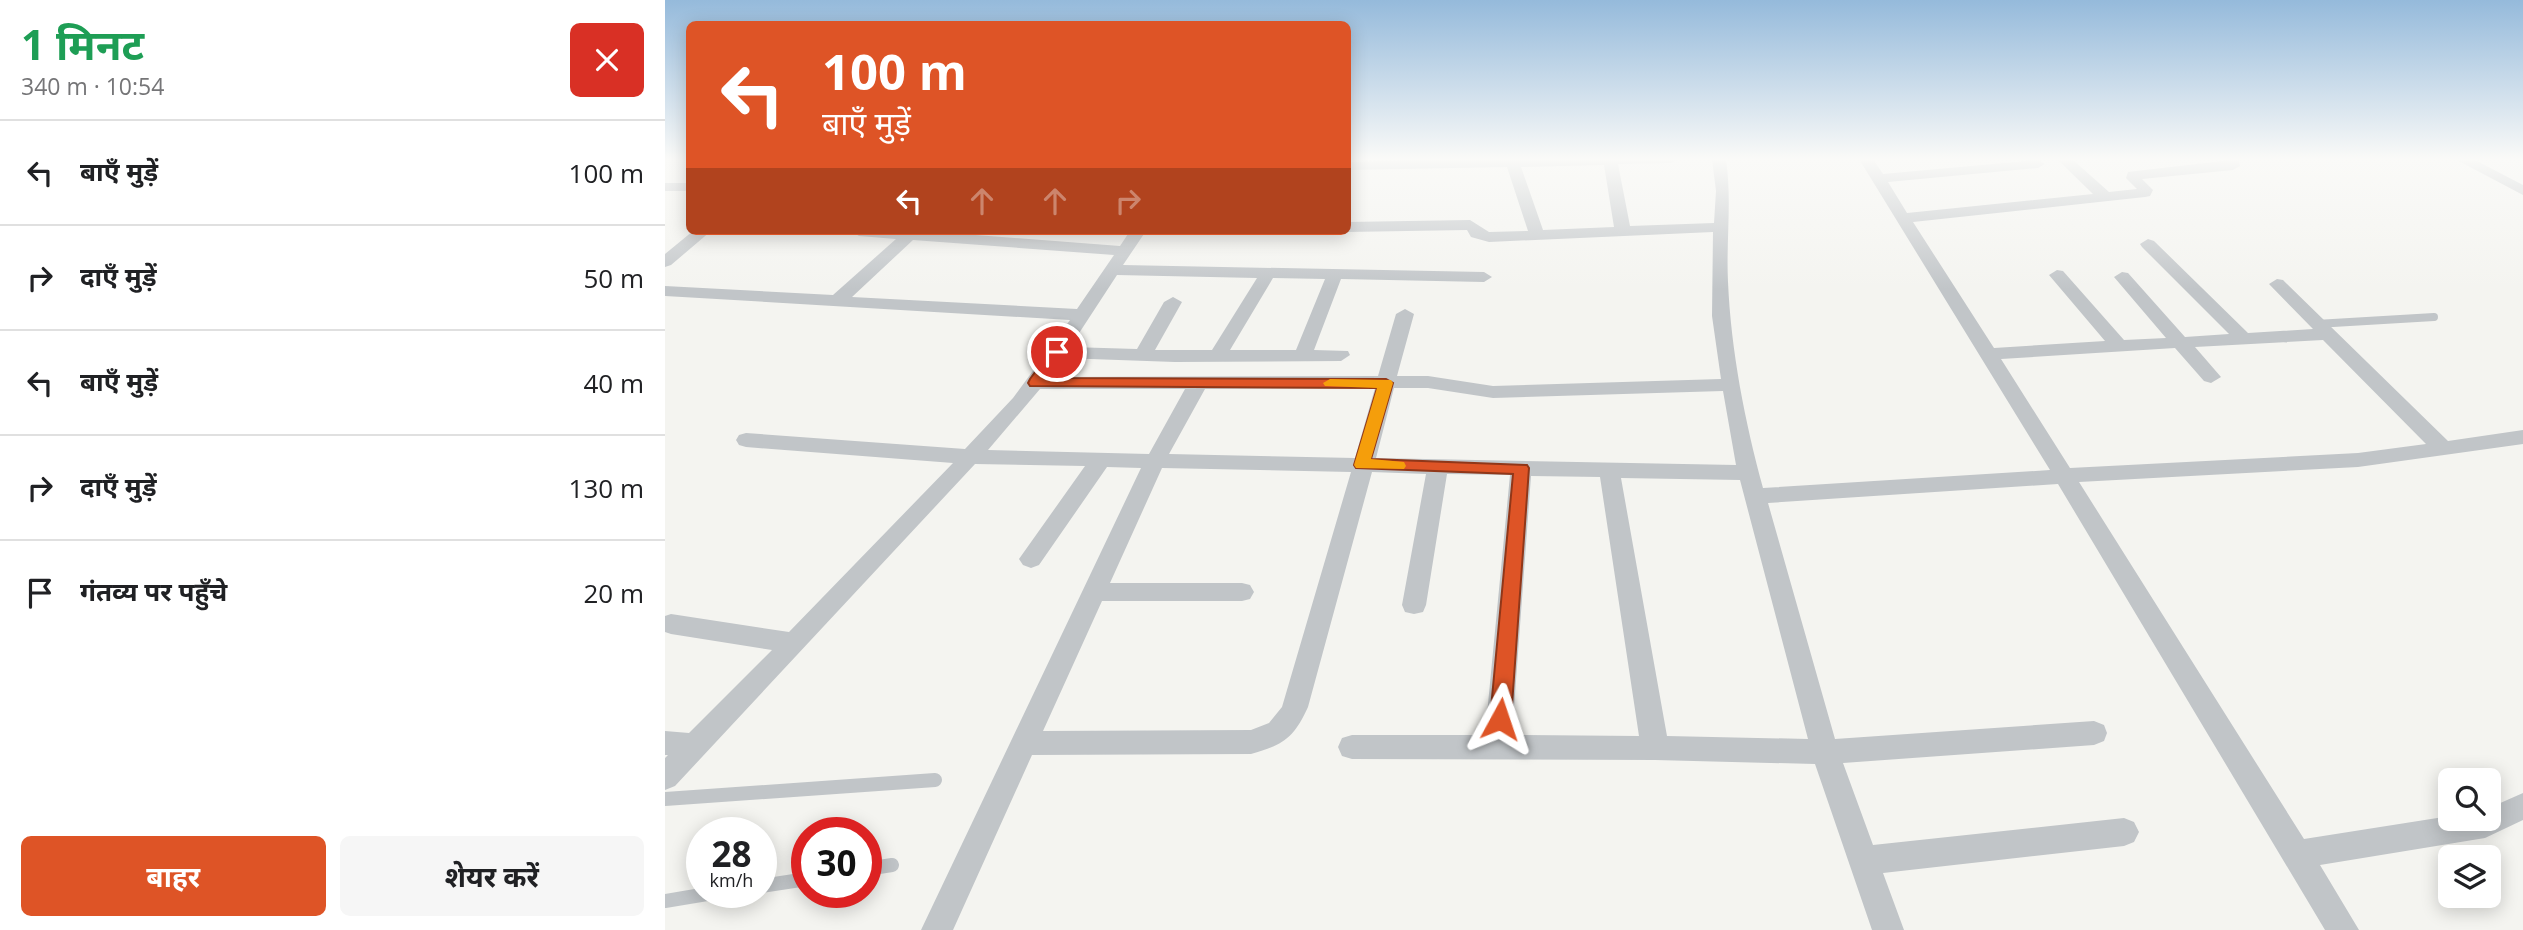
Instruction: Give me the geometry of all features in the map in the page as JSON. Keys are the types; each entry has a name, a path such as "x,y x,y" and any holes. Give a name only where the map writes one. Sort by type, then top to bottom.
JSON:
{"street":[{"path":"1526,202 1537,234"},
{"path":"1618,202 1623,231"},
{"path":"1722,202 1719,279 1730,385 1751,485 1825,752 1888,930"},
{"path":"1893,202 2343,930"},
{"path":"1903,218 2061,202"},
{"path":"1351,227 1462,225 1475,228 1481,236 1721,227"},
{"path":"666,261 697,235"},
{"path":"839,299 909,235"},
{"path":"923,235 1125,251"},
{"path":"665,776 971,457 1035,383 1135,235"},
{"path":"2147,244 2243,338"},
{"path":"1113,270 1484,277"},
{"path":"1218,355 1268,273"},
{"path":"1303,355 1335,274"},
{"path":"2057,275 2118,345"},
{"path":"2122,277 2211,377"},
{"path":"2277,284 2444,449"},
{"path":"665,291 1083,315"},
{"path":"1143,355 1173,302"},
{"path":"1023,743 1227,743 1272,737 1286,726 1295,707 1334,575 1405,314"},
{"path":"1987,354 2243,338 2321,329"},
{"path":"1057,352 1341,355"},
{"path":"1035,383 1428,382 1493,392 1730,385"},
{"path":"937,930 1155,461 1198,383"},
{"path":"746,440 971,457 1609,470 1751,485 1975,483 2064,475 2305,464 2444,449 2523,437"},
{"path":"1031,559 1101,460"},
{"path":"1414,605 1438,467"},
{"path":"1498,747 1521,468"},
{"path":"1609,470 1655,748"},
{"path":"1096,592 1242,592"},
{"path":"671,624 793,643"},
{"path":"1352,747 1655,748 1825,752 2094,733"},
{"path":"665,743 695,746"},
{"path":"2297,854 2485,824 2523,806"},
{"path":"1862,861 2125,832"}],"lane":[{"path":"2321,329 2434,317"},
{"path":"665,799 935,780"},
{"path":"882,867 892,865"},
{"path":"665,901 686,898"}],"slow traffic":[{"path":"1330,383 1386,383 1362,465 1398,466"}],"route":[{"path":"1057,352 1035,383 1386,383 1362,465 1521,468 1500,719"}]}
